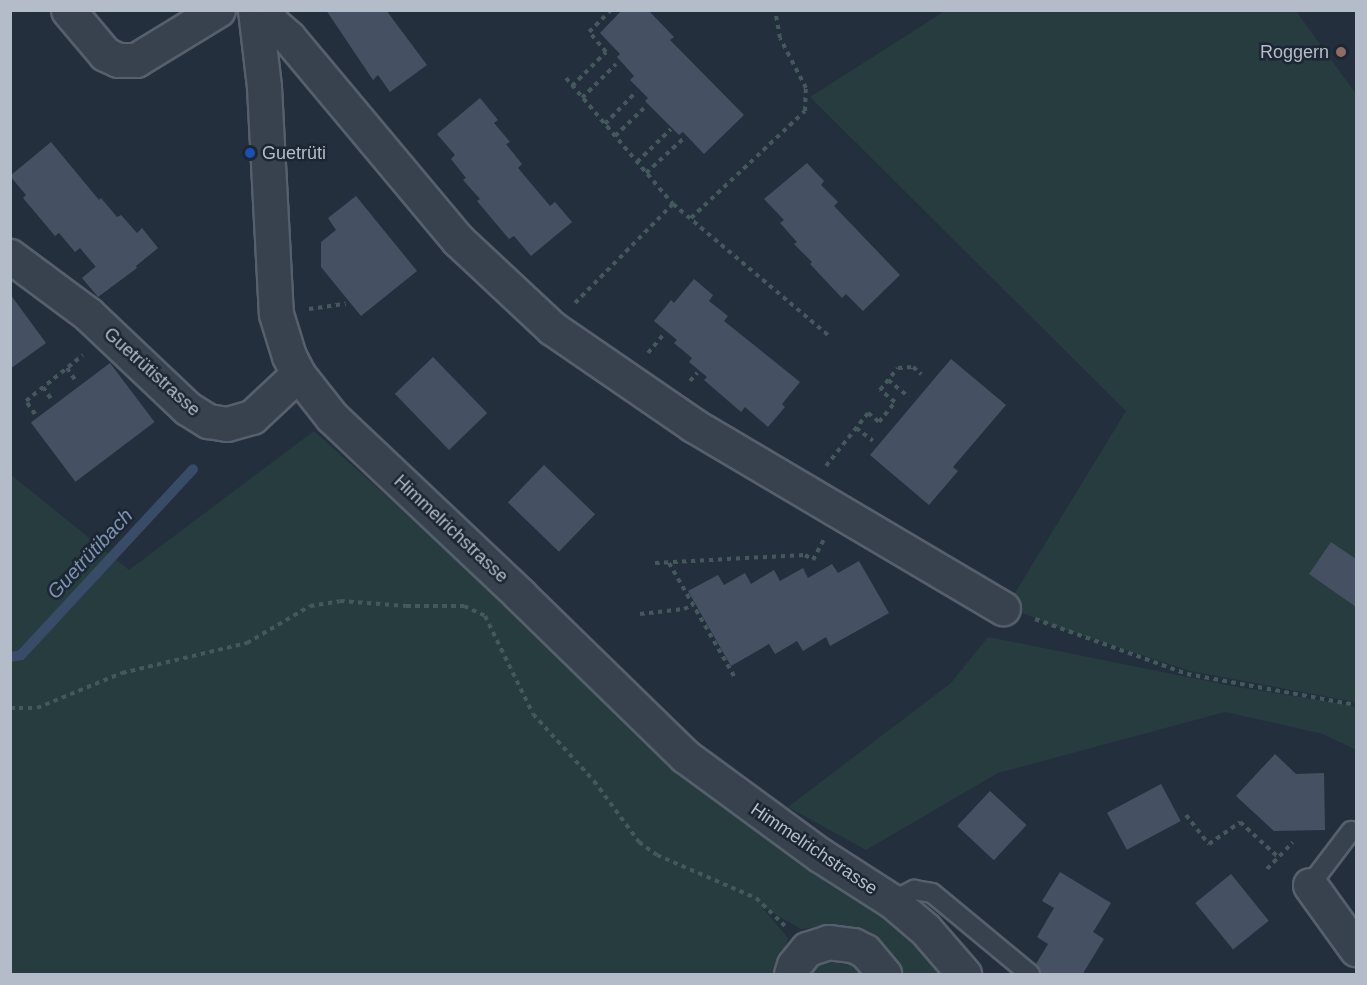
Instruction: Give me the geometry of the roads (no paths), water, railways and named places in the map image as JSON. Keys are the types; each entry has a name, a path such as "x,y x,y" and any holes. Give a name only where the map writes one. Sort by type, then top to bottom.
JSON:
{"street":[{"path":"68,10 105,54 118,60 136,60 218,10"},
{"name":"Himmelrichstrasse","path":"256,14 264,87 276,314 289,356 298,374 332,417 529,603 685,756 820,855 892,901 925,929 964,975"},
{"name":"Himmelrichstrasse","path":"256,14 273,24 289,38 458,240 552,328 693,425 1003,608"},
{"name":"Guetrütistrasse","path":"10,256 88,314 187,408 208,421 226,424 252,417 298,374"},
{"path":"1310,885 1356,949"},
{"path":"799,962 828,942 853,945 870,955 884,975"}],"lane":[{"path":"1310,885 1351,831"},
{"name":"Himmelrichstrasse","path":"892,901 914,890 933,893 1030,975"}],"waterway":[{"name":"Guetrütibach","path":"10,657 21,655 193,469"}],"place":[{"name":"Roggern","path":"1341,52"},
{"name":"Guetrüti","path":"250,153"}]}
